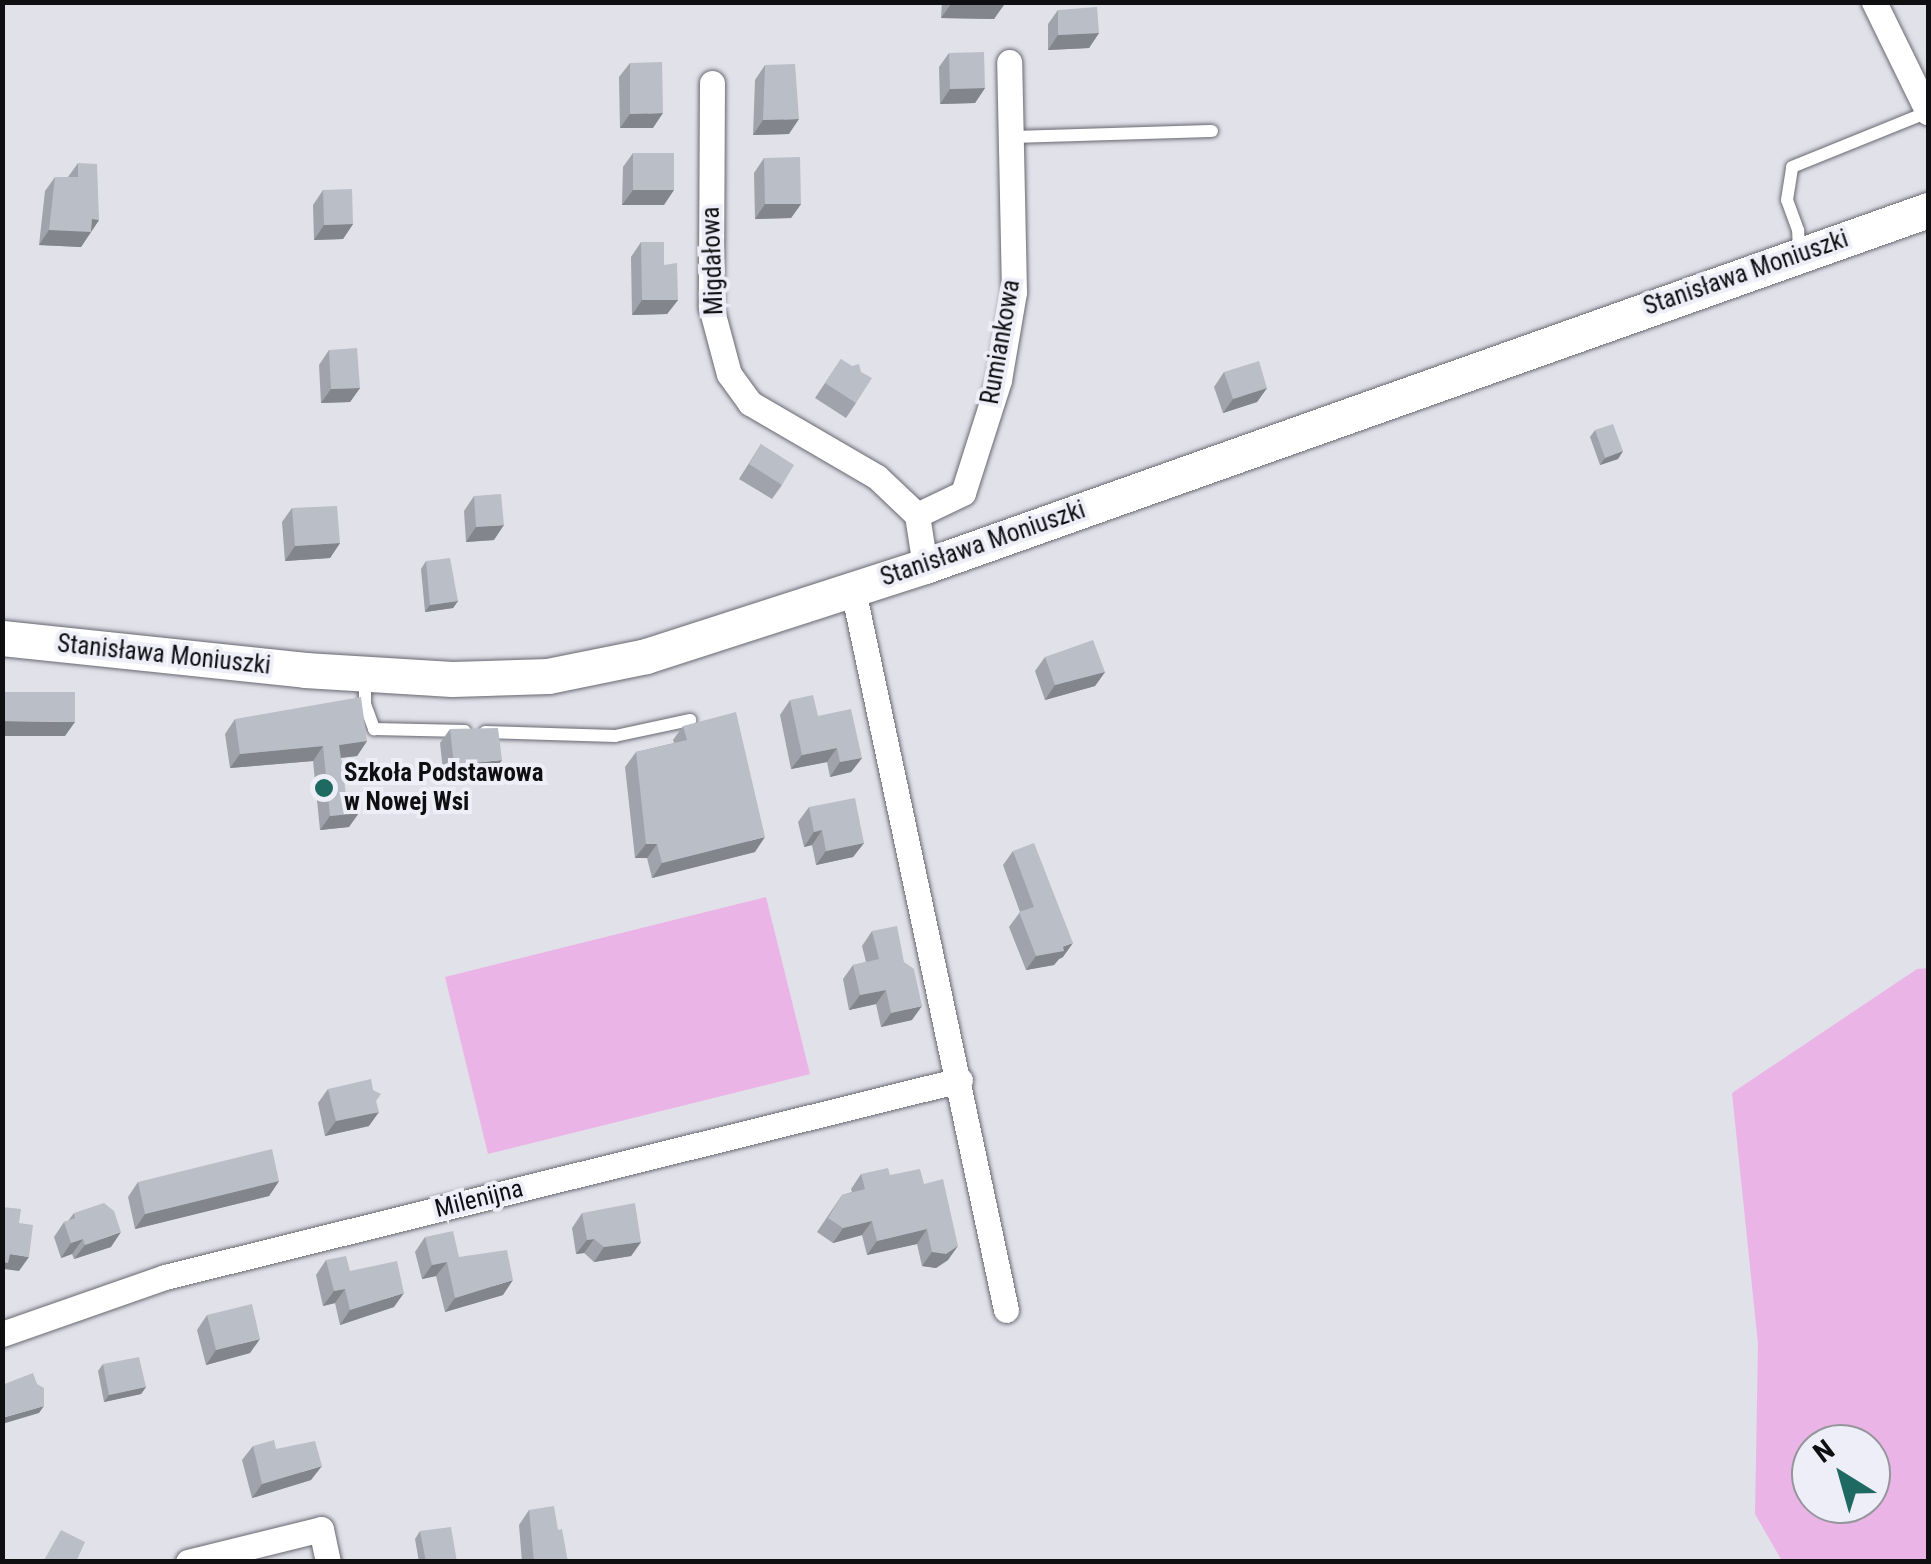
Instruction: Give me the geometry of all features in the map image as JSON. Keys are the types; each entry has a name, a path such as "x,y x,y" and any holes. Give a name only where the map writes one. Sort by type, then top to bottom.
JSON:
{"main road":[{"name":"Stanisława Moniuszki","path":"2,638 452,679 548,676 646,656 925,566 1928,210"}],"street":[{"path":"1874,2 1928,112"},
{"name":"Rumiankowa","path":"917,515 963,493 1000,380 1014,292 1009,62"},
{"name":"Migdałowa","path":"712,83 711,306 729,374 750,403 878,477 917,515"},
{"path":"917,515 925,566"},
{"path":"853,590 1006,1310"},
{"name":"Milenijna","path":"2,1334 165,1277 960,1080"},
{"path":"188,1562 321,1529 328,1562"}],"lane":[{"path":"1800,254 1798,230 1786,200 1792,167 1928,112"},
{"path":"1011,136 1212,131"},
{"path":"365,674 365,704 374,728 615,736 690,720"}],"shaded area":[{"path":"766,897 810,1074 488,1154 445,977"},
{"path":"1928,968 1928,1561 1782,1561 1755,1514 1758,1344 1732,1093 1917,969"}],"building":[{"path":"1004,2 1004,5 951,4"},
{"path":"1097,7 1099,33 1058,35 1058,10"},
{"path":"984,52 985,88 950,89 949,53"},
{"path":"662,62 663,113 630,114 630,63"},
{"path":"795,64 799,119 763,120 765,65"},
{"path":"633,153 674,153 674,190 633,190"},
{"path":"800,157 801,204 765,204 764,158"},
{"path":"78,163 97,164 99,220 92,219 91,232 49,230 55,177 78,177"},
{"path":"352,189 353,224 324,225 323,190"},
{"path":"641,242 664,242 664,265 677,263 678,300 642,300"},
{"path":"357,348 360,388 331,389 329,350"},
{"path":"841,359 852,366 859,364 861,372 872,378 856,403 825,383"},
{"path":"1259,361 1267,388 1233,399 1224,372"},
{"path":"1613,424 1623,451 1605,458 1595,430"},
{"path":"761,444 794,465 782,485 749,464"},
{"path":"501,494 504,525 476,527 474,496"},
{"path":"337,506 340,543 295,546 292,508"},
{"path":"450,558 458,601 430,605 426,561"},
{"path":"1093,640 1105,672 1055,685 1045,657"},
{"path":"2,692 75,692 75,722 2,721"},
{"path":"813,695 818,716 851,709 862,758 840,762 837,748 802,755 790,700"},
{"path":"361,697 367,741 339,745 346,794 357,793 359,813 330,816 323,746 240,754 235,719"},
{"path":"736,712 765,837 662,863 657,844 646,844 636,752 687,740 683,726"},
{"path":"498,728 502,760 454,765 450,729"},
{"path":"855,798 864,843 826,851 822,830 814,832 809,807"},
{"path":"1034,843 1073,943 1063,946 1064,951 1036,956 1019,912 1034,907 1013,851"},
{"path":"897,926 904,962 914,969 922,1006 891,1013 886,990 860,995 853,965 879,959 872,931"},
{"path":"371,1079 373,1090 381,1094 376,1101 379,1112 336,1121 328,1089"},
{"path":"272,1149 279,1181 145,1214 138,1182"},
{"path":"888,1168 890,1175 920,1169 924,1184 943,1179 958,1246 946,1254 932,1252 927,1229 877,1241 872,1221 843,1228 828,1218 842,1195 865,1189 861,1174"},
{"path":"104,1203 114,1211 121,1232 85,1245 83,1239 71,1243 64,1222 75,1218 74,1213"},
{"path":"635,1203 641,1242 604,1247 594,1239 587,1240 582,1213"},
{"path":"2,1207 21,1209 19,1223 33,1225 29,1257 10,1254 8,1263 2,1262"},
{"path":"453,1231 459,1257 507,1250 513,1280 455,1298 447,1262 432,1265 425,1237"},
{"path":"346,1256 350,1271 397,1261 404,1293 350,1310 345,1289 334,1291 326,1260"},
{"path":"252,1304 260,1339 216,1350 207,1315"},
{"path":"139,1357 146,1387 109,1395 103,1364"},
{"path":"33,1373 37,1384 44,1388 44,1406 2,1418 2,1385"},
{"path":"274,1440 276,1449 315,1441 322,1466 262,1484 253,1446"},
{"path":"554,1506 568,1562 534,1562 529,1510"},
{"path":"451,1527 457,1562 426,1562 420,1531"},
{"path":"61,1530 85,1542 76,1562 43,1562"}],"place":[{"name":"Szkoła Podstawowa w Nowej Wsi","path":"324,788"}]}
